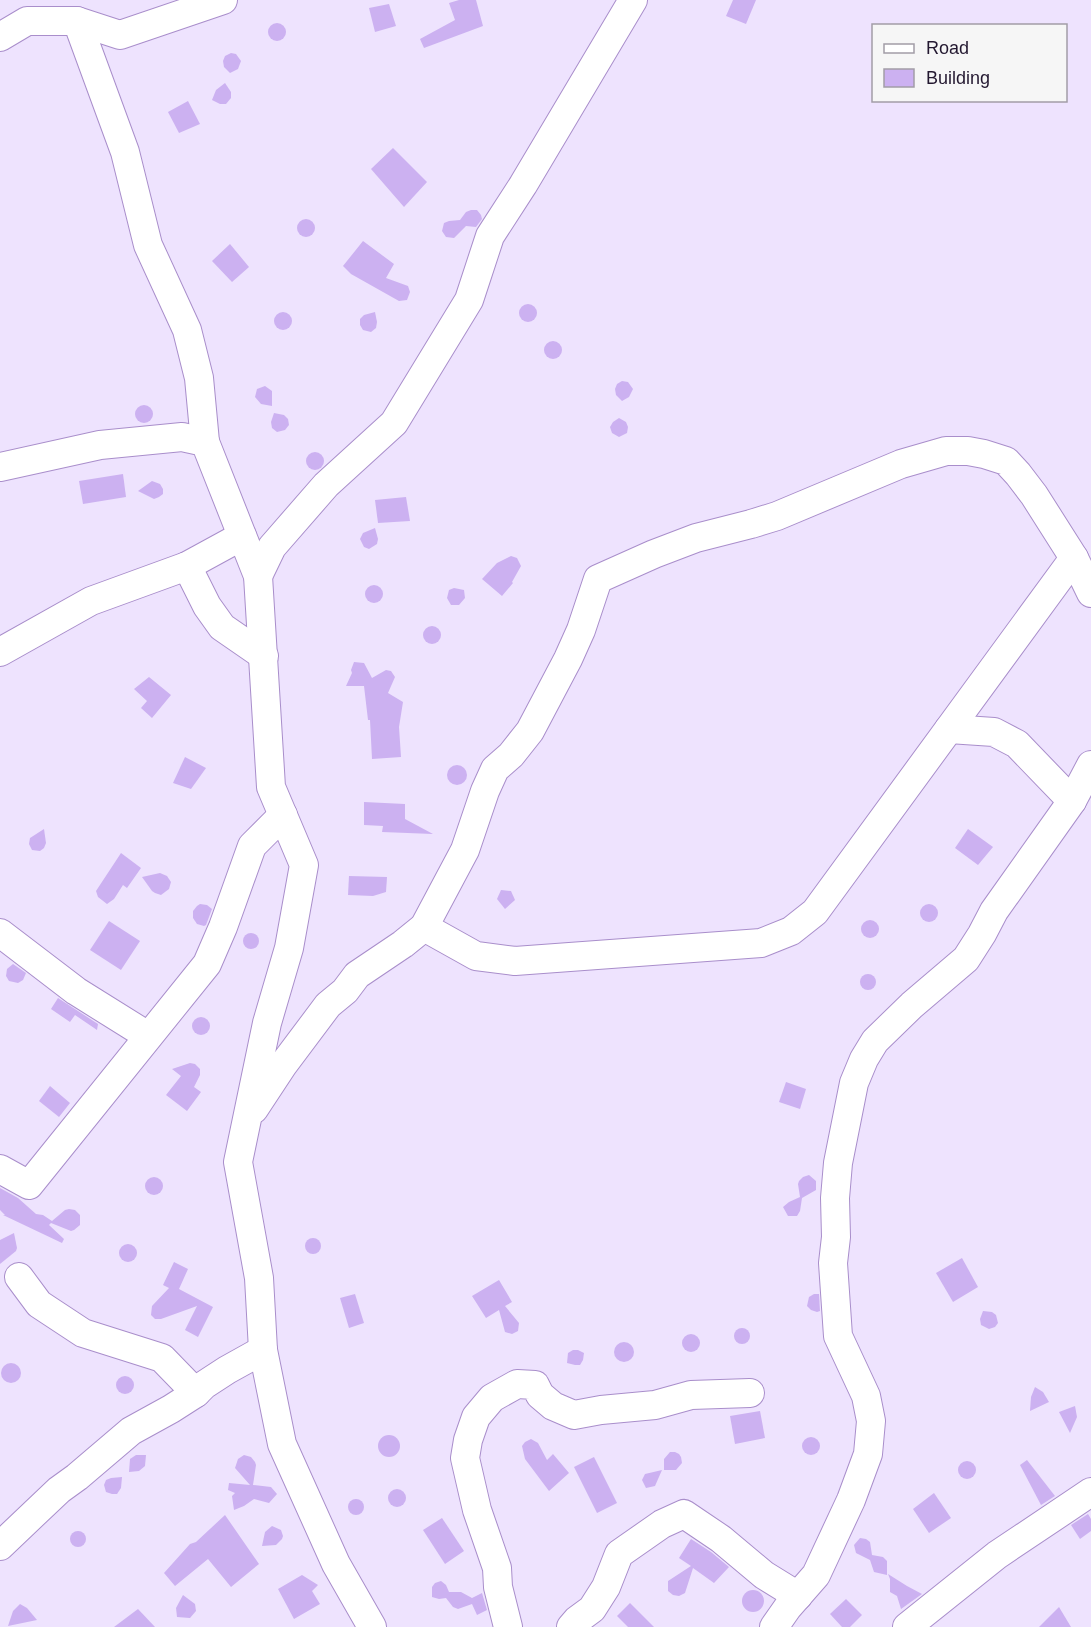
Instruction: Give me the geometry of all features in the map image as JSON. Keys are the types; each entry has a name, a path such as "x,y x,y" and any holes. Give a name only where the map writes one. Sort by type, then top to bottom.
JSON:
{"street":[{"path":"0,37 32,10 120,35 223,0"},
{"path":"258,576 272,547 318,494 393,423 469,300 490,236 633,0"},
{"path":"77,21 125,152 148,245 187,330 199,378 205,442 258,576 271,787 304,865 289,948 267,1023 238,1162 259,1278 262,1350 282,1444 336,1564 372,1627"},
{"path":"0,467 100,445 182,436 205,442"},
{"path":"238,1162 250,1113 328,1005 345,991 357,975 424,927 465,850 495,769 511,755 530,731 568,659 581,630 598,579 696,538 751,525 777,516 901,464 946,451 968,451 1006,461 1034,495 1074,558 1091,593"},
{"path":"0,652 91,601 187,566 242,536"},
{"path":"424,927 476,956 515,961 761,944 791,931 815,912 1074,558"},
{"path":"187,566 207,606 222,627 264,656"},
{"path":"949,729 994,732 1017,744 1072,801"},
{"path":"774,1627 816,1575 851,1500 868,1454 872,1421 866,1396 838,1336 834,1263 838,1163 854,1083 875,1041 912,1005 966,959 994,911 1072,801 1091,765"},
{"path":"0,1169 29,1185 207,964 252,846 283,815"},
{"path":"0,933 76,991 148,1036"},
{"path":"19,1277 39,1304 65,1322 83,1333 162,1358 195,1393"},
{"path":"0,1546 59,1490 132,1431 262,1350"},
{"path":"508,1627 498,1587 497,1568 477,1510 465,1458 476,1417 492,1398 517,1384 535,1384 540,1395 553,1406 574,1415 656,1405 691,1395 750,1393"},
{"path":"907,1627 997,1555 1090,1493"},
{"path":"571,1627 592,1609 606,1587 619,1554 662,1524 684,1514 721,1539 764,1575 798,1596"}],"building":[{"path":"459,0 476,0 483,26 424,48 420,39 455,20 449,3"},
{"path":"733,0 756,0 746,24 726,16"},
{"path":"389,4 396,26 375,32 369,8"},
{"path":"277,23 283,26 286,32 283,38 277,41 271,38 268,32 271,26"},
{"path":"231,53 236,54 241,61 238,69 230,73 224,67 223,61 225,56"},
{"path":"225,83 231,92 231,98 226,104 220,104 212,100 216,90"},
{"path":"188,101 200,124 179,133 168,112"},
{"path":"393,148 427,182 404,207 371,169"},
{"path":"477,210 481,215 482,219 476,227 466,226 454,238 446,237 442,231 444,223 460,220 466,212"},
{"path":"306,219 312,222 315,228 312,234 306,237 300,234 297,228 300,222"},
{"path":"363,241 394,264 386,278 408,286 410,292 407,300 399,301 351,274 343,266"},
{"path":"230,244 249,267 232,282 212,261"},
{"path":"528,304 534,307 537,313 534,319 528,322 522,319 519,313 522,307"},
{"path":"283,312 289,315 292,321 289,327 283,330 277,327 274,321 277,315"},
{"path":"375,312 376,328 371,332 363,330 360,319 364,315"},
{"path":"553,341 559,344 562,350 559,356 553,359 547,356 544,350 547,344"},
{"path":"622,381 628,382 633,389 629,397 622,401 616,395 615,389"},
{"path":"265,386 272,391 272,406 261,404 255,397 257,389"},
{"path":"144,405 150,408 153,414 150,420 144,423 138,420 135,414 138,408"},
{"path":"274,413 284,415 288,419 289,425 285,430 277,432 272,428"},
{"path":"619,418 626,422 628,427 627,433 619,437 612,433 610,427"},
{"path":"315,452 321,455 324,461 321,467 315,470 309,467 306,461 309,455"},
{"path":"123,474 126,497 83,504 79,481"},
{"path":"152,481 160,484 163,489 163,494 154,499 138,491"},
{"path":"406,497 410,521 378,523 375,500"},
{"path":"375,528 377,544 369,549 364,547 360,539 363,533"},
{"path":"511,556 517,558 521,566 513,583 502,596 482,579 497,563"},
{"path":"374,585 380,588 383,594 380,600 374,603 368,600 365,594 368,588"},
{"path":"454,588 464,590 465,598 459,605 451,605 447,598 449,590"},
{"path":"432,626 438,629 441,635 438,641 432,644 426,641 423,635 426,629"},
{"path":"354,662 364,663 372,678 386,670 391,671 395,677 388,693 403,702 399,727 401,757 372,759 370,720 368,720 364,686 346,686"},
{"path":"149,677 171,695 152,718 141,708 147,701 134,689"},
{"path":"185,757 206,768 191,789 173,783"},
{"path":"457,765 464,768 467,775 464,782 457,785 450,782 447,775 450,768"},
{"path":"364,802 405,804 405,819 433,834 382,832 383,826 364,825"},
{"path":"44,829 46,843 44,848 40,851 32,850 29,844 30,838"},
{"path":"968,829 993,847 978,865 955,848"},
{"path":"121,853 141,868 127,888 123,885 114,899 107,904 98,897 96,891"},
{"path":"160,873 167,876 171,882 169,889 161,895 152,891 142,877"},
{"path":"349,876 387,877 386,892 373,896 348,895"},
{"path":"501,890 511,891 515,900 505,909 497,899"},
{"path":"200,904 212,909 204,926 197,924 193,918 193,911"},
{"path":"929,904 937,909 938,913 933,921 929,922 921,917 920,913 925,905"},
{"path":"870,920 876,923 879,929 876,935 870,938 864,935 861,929 864,923"},
{"path":"109,921 140,941 121,970 90,950"},
{"path":"248,933 254,933 259,941 257,947 248,949 243,944 243,938"},
{"path":"13,964 26,973 23,980 18,983 9,981 6,976 7,969"},
{"path":"865,974 871,974 876,982 874,988 865,990 860,985 860,979"},
{"path":"58,998 98,1024 97,1030 75,1015 70,1022 51,1009"},
{"path":"201,1017 207,1020 210,1026 207,1032 201,1035 195,1032 192,1026 195,1020"},
{"path":"190,1063 200,1069 200,1075 194,1087 201,1092 187,1111 166,1095 181,1076 172,1069"},
{"path":"786,1082 806,1089 800,1109 779,1102"},
{"path":"50,1086 70,1103 59,1117 39,1101"},
{"path":"809,1175 816,1181 816,1190 802,1198 797,1216 788,1216 783,1207 800,1197 799,1181"},
{"path":"154,1177 160,1180 163,1186 160,1192 154,1195 148,1192 145,1186 148,1180"},
{"path":"0,1188 18,1198 36,1214 43,1215 52,1221 65,1210 75,1210 80,1215 80,1225 71,1231 51,1223 49,1225 64,1239 62,1243 3,1215 5,1215 0,1210"},
{"path":"14,1233 16,1251 0,1264 0,1240"},
{"path":"313,1238 319,1240 321,1246 319,1252 313,1254 307,1252 305,1246 307,1240"},
{"path":"128,1244 134,1247 137,1253 134,1259 128,1262 122,1259 119,1253 122,1247"},
{"path":"962,1258 978,1287 953,1302 936,1273"},
{"path":"174,1262 188,1269 179,1289 213,1307 198,1337 185,1330 197,1306 161,1319 155,1319 151,1315 152,1306 169,1288 163,1285"},
{"path":"499,1280 512,1302 505,1306 519,1323 518,1331 512,1334 505,1332 499,1310 486,1318 472,1296"},
{"path":"355,1294 364,1323 349,1328 340,1298"},
{"path":"819,1294 820,1311 817,1312 807,1306 809,1297"},
{"path":"983,1311 996,1315 998,1323 995,1327 989,1329 981,1325 980,1319"},
{"path":"739,1328 745,1328 750,1336 748,1342 739,1344 734,1339 734,1333"},
{"path":"691,1334 697,1337 700,1343 697,1349 691,1352 685,1349 682,1343 685,1337"},
{"path":"624,1342 631,1345 634,1352 631,1359 624,1362 617,1359 614,1352 617,1345"},
{"path":"573,1350 584,1353 580,1365 567,1363 568,1353"},
{"path":"11,1363 18,1366 21,1373 18,1380 11,1383 4,1380 1,1373 4,1366"},
{"path":"125,1376 131,1379 134,1385 131,1391 125,1394 119,1391 116,1385 119,1379"},
{"path":"1035,1387 1043,1392 1049,1402 1030,1411 1031,1397"},
{"path":"1075,1406 1077,1417 1070,1433 1059,1412"},
{"path":"760,1411 765,1438 735,1444 730,1416"},
{"path":"389,1435 397,1438 400,1446 397,1454 389,1457 381,1454 378,1446 381,1438"},
{"path":"811,1437 817,1440 820,1446 817,1452 811,1455 805,1452 802,1446 805,1440"},
{"path":"531,1439 538,1443 547,1460 553,1454 569,1473 549,1491 525,1459 522,1446"},
{"path":"670,1452 679,1454 682,1463 676,1470 664,1470 664,1459"},
{"path":"136,1455 146,1455 145,1466 139,1471 129,1472 130,1459"},
{"path":"244,1455 251,1457 256,1465 253,1485 271,1487 277,1494 269,1503 254,1499 234,1510 232,1496 235,1493 228,1490 229,1483 250,1485 235,1468 238,1459"},
{"path":"594,1457 617,1503 597,1513 574,1467"},
{"path":"1027,1460 1055,1496 1041,1505 1020,1465"},
{"path":"967,1461 973,1464 976,1470 973,1476 967,1479 961,1476 958,1470 961,1464"},
{"path":"662,1470 655,1486 646,1488 642,1480 645,1474"},
{"path":"122,1477 121,1488 117,1494 106,1492 104,1485 106,1480"},
{"path":"397,1489 403,1492 406,1498 403,1504 397,1507 391,1504 388,1498 391,1492"},
{"path":"934,1493 951,1518 929,1533 913,1509"},
{"path":"356,1499 362,1501 364,1507 362,1513 356,1515 350,1513 348,1507 350,1501"},
{"path":"1088,1514 1091,1519 1091,1531 1080,1539 1071,1525"},
{"path":"225,1515 259,1564 231,1587 208,1559 175,1586 164,1573 190,1544 196,1542"},
{"path":"442,1518 464,1551 445,1564 423,1530"},
{"path":"272,1526 281,1530 282,1539 276,1545 262,1546 265,1532"},
{"path":"75,1531 81,1531 86,1539 84,1545 75,1547 70,1542 70,1536"},
{"path":"860,1538 870,1542 872,1555 883,1557 887,1561 887,1575 874,1572 870,1560 856,1553 854,1545"},
{"path":"691,1539 729,1567 714,1583 693,1568 685,1593 679,1596 673,1595 668,1591 668,1581 691,1566 679,1558"},
{"path":"888,1574 922,1594 901,1609 897,1596 890,1592"},
{"path":"302,1575 318,1585 312,1591 320,1604 294,1619 278,1589"},
{"path":"441,1581 449,1592 461,1592 472,1598 482,1593 487,1610 477,1615 472,1604 458,1609 453,1607 446,1598 432,1597 432,1587"},
{"path":"753,1590 761,1593 764,1601 761,1609 753,1612 745,1609 742,1601 745,1593"},
{"path":"183,1595 195,1604 196,1611 190,1618 177,1617 176,1608"},
{"path":"846,1599 862,1615 850,1627 842,1627 830,1614"},
{"path":"630,1603 654,1627 628,1627 617,1616"},
{"path":"20,1604 27,1608 37,1620 8,1626 13,1611"},
{"path":"1059,1607 1071,1627 1039,1627"},
{"path":"138,1609 155,1627 114,1627"}]}
